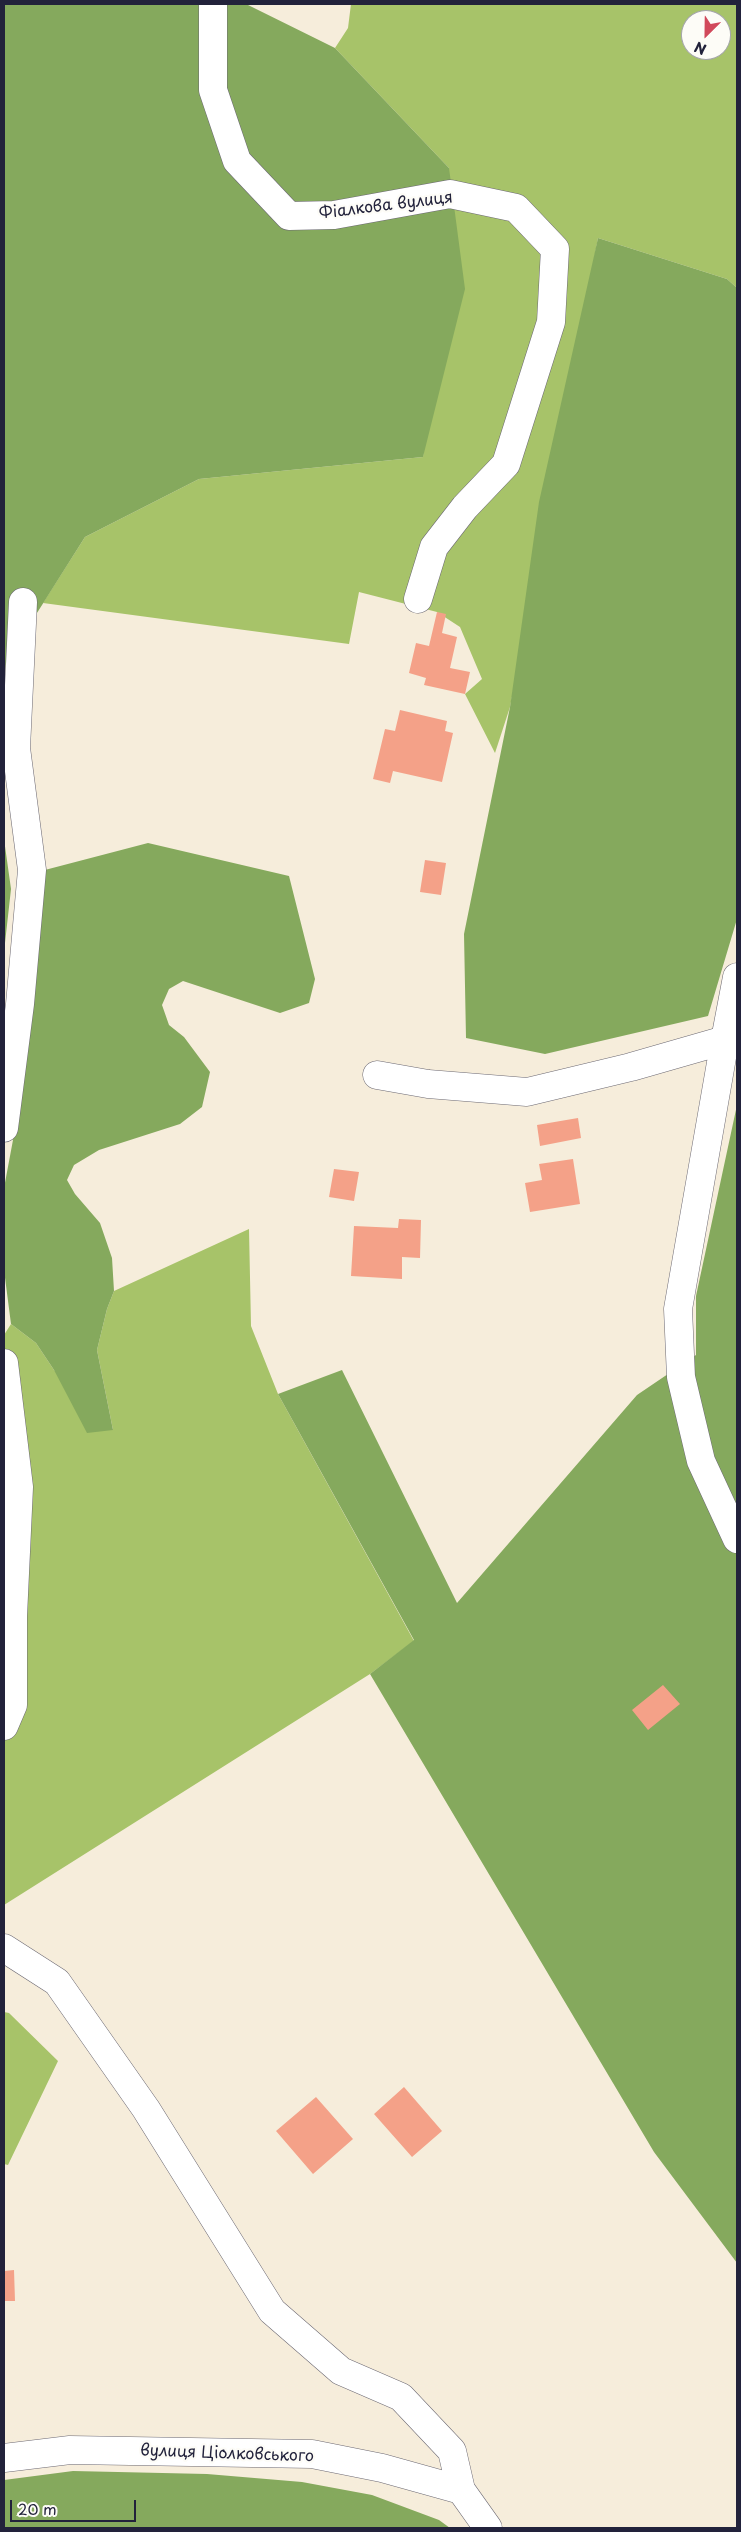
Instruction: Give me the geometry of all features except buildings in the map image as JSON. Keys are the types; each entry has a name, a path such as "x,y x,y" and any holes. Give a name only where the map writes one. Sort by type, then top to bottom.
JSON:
{"street":[{"name":"Фіалкова вулиця","path":"213,4 213,90 237,161 289,216 334,215 450,194 516,208 555,249 551,322 506,464 465,507 434,546 418,599"},
{"path":"4,1128 20,1004 32,870 16,748 23,602"},
{"path":"737,977 678,1309 681,1377 701,1461 737,1539"},
{"path":"377,1075 428,1084 527,1092 631,1067 725,1040"},
{"path":"4,1362 20,1487 13,1616 13,1705 4,1726"},
{"path":"4,1948 57,1982 146,2109 272,2311 340,2371 401,2397 452,2451 461,2490 488,2528"},
{"name":"вулиця Ціолковського","path":"4,2458 70,2450 312,2454 382,2468 461,2490"}],"green space":[{"path":"4,4 246,4 335,48 449,168 465,289 423,457 199,479 85,537 6,662 4,688"},
{"path":"351,4 737,4 737,288 727,279 598,238 510,707 495,753 465,694 482,679 460,627 437,612 359,592 349,644 43,603 85,537 199,479 423,457 449,168 335,48 348,28"},
{"path":"598,238 727,279 737,288 737,919 708,1016 545,1054 466,1038 464,934 510,707 539,502"},
{"path":"4,839 11,889 4,952"},
{"path":"148,843 289,876 315,979 309,1003 280,1013 183,981 169,989 162,1005 169,1025 184,1037 210,1072 202,1107 180,1124 99,1150 74,1165 67,1180 75,1194 100,1223 112,1258 114,1291 107,1309 97,1350 113,1430 87,1433 54,1370 36,1343 11,1324 4,1270 4,1188 13,1140 36,943 41,871"},
{"path":"737,1105 737,2263 654,2152 370,1674 414,1640 278,1394 342,1370 457,1603 637,1395 696,1355 696,1296"},
{"path":"249,1229 251,1326 278,1394 414,1641 370,1674 4,1905 4,1335 11,1324 36,1343 54,1370 113,1430 97,1350 107,1309 114,1291"},
{"path":"4,2012 9,2013 58,2061 8,2165 4,2164"},
{"path":"73,2471 207,2474 302,2482 372,2495 439,2520 450,2528 4,2528 4,2480"}]}
